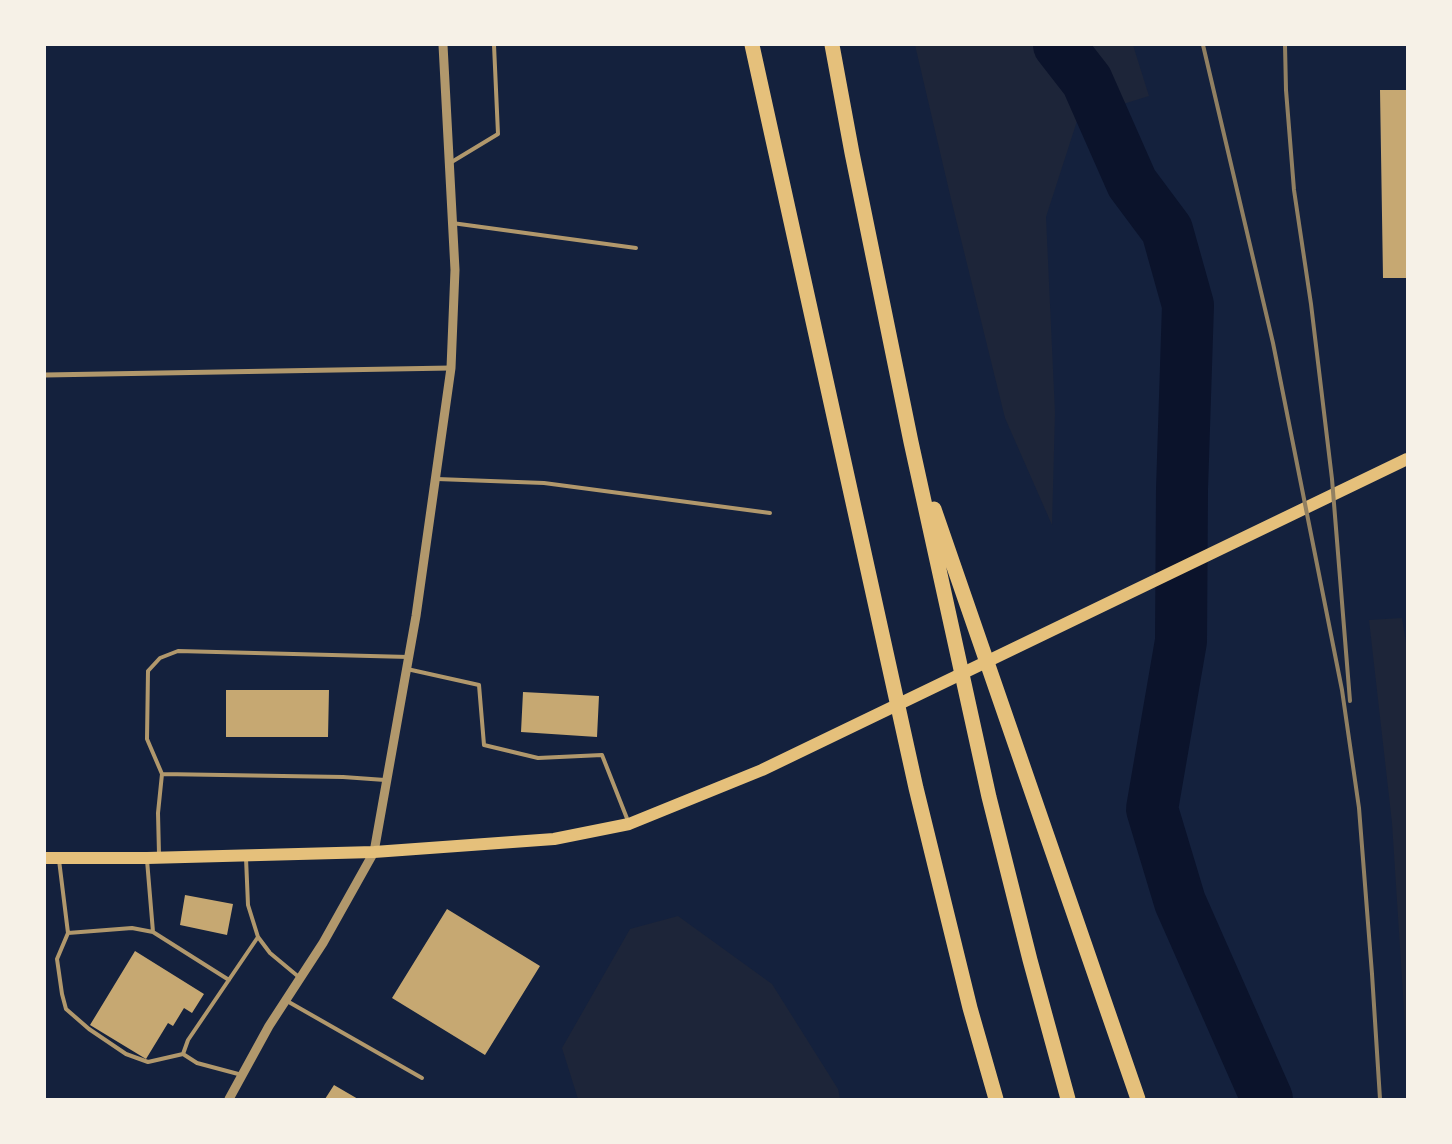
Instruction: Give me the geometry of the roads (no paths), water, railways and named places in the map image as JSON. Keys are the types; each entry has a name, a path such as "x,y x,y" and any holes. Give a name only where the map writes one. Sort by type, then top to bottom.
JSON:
{"highway":[{"path":"752,45 916,788 970,1008 996,1099"},
{"path":"832,45 911,442 990,796 1030,960 1068,1099"},
{"path":"911,442 1138,1099"}],"main road":[{"path":"45,858 153,858 374,852 554,839 629,824 762,770 855,727 1407,459"}],"street":[{"path":"229,1099 285,1000 323,943 374,852 409,657 437,479 451,368 455,270 443,45"},
{"path":"45,375 451,368"}],"lane":[{"path":"449,163 498,134 494,45"},
{"path":"452,223 636,248"},
{"path":"437,479 544,483 770,513"},
{"path":"153,932 153,858 162,774 147,739 148,671 160,658 178,652 409,657"},
{"path":"407,669 479,684 484,745 538,758 602,755 629,824"},
{"path":"162,774 343,777 387,780"},
{"path":"246,855 248,905 258,937 270,953 300,978"},
{"path":"59,858 68,932 57,959 66,1009 89,1029 126,1054 148,1062 183,1054 197,1063 242,1075"},
{"path":"68,932 132,928 153,932 229,980"},
{"path":"183,1054 188,1040 258,937"},
{"path":"285,1000 422,1078"}],"waterway":[{"path":"1059,45 1087,81 1132,183 1167,230 1188,305 1182,489 1181,641 1152,809 1180,902 1267,1099"}],"railway":[{"path":"1203,45 1273,343 1342,690 1359,808 1380,1099"},
{"path":"1285,45 1286,90 1294,190 1311,304 1332,479 1350,701"}]}
